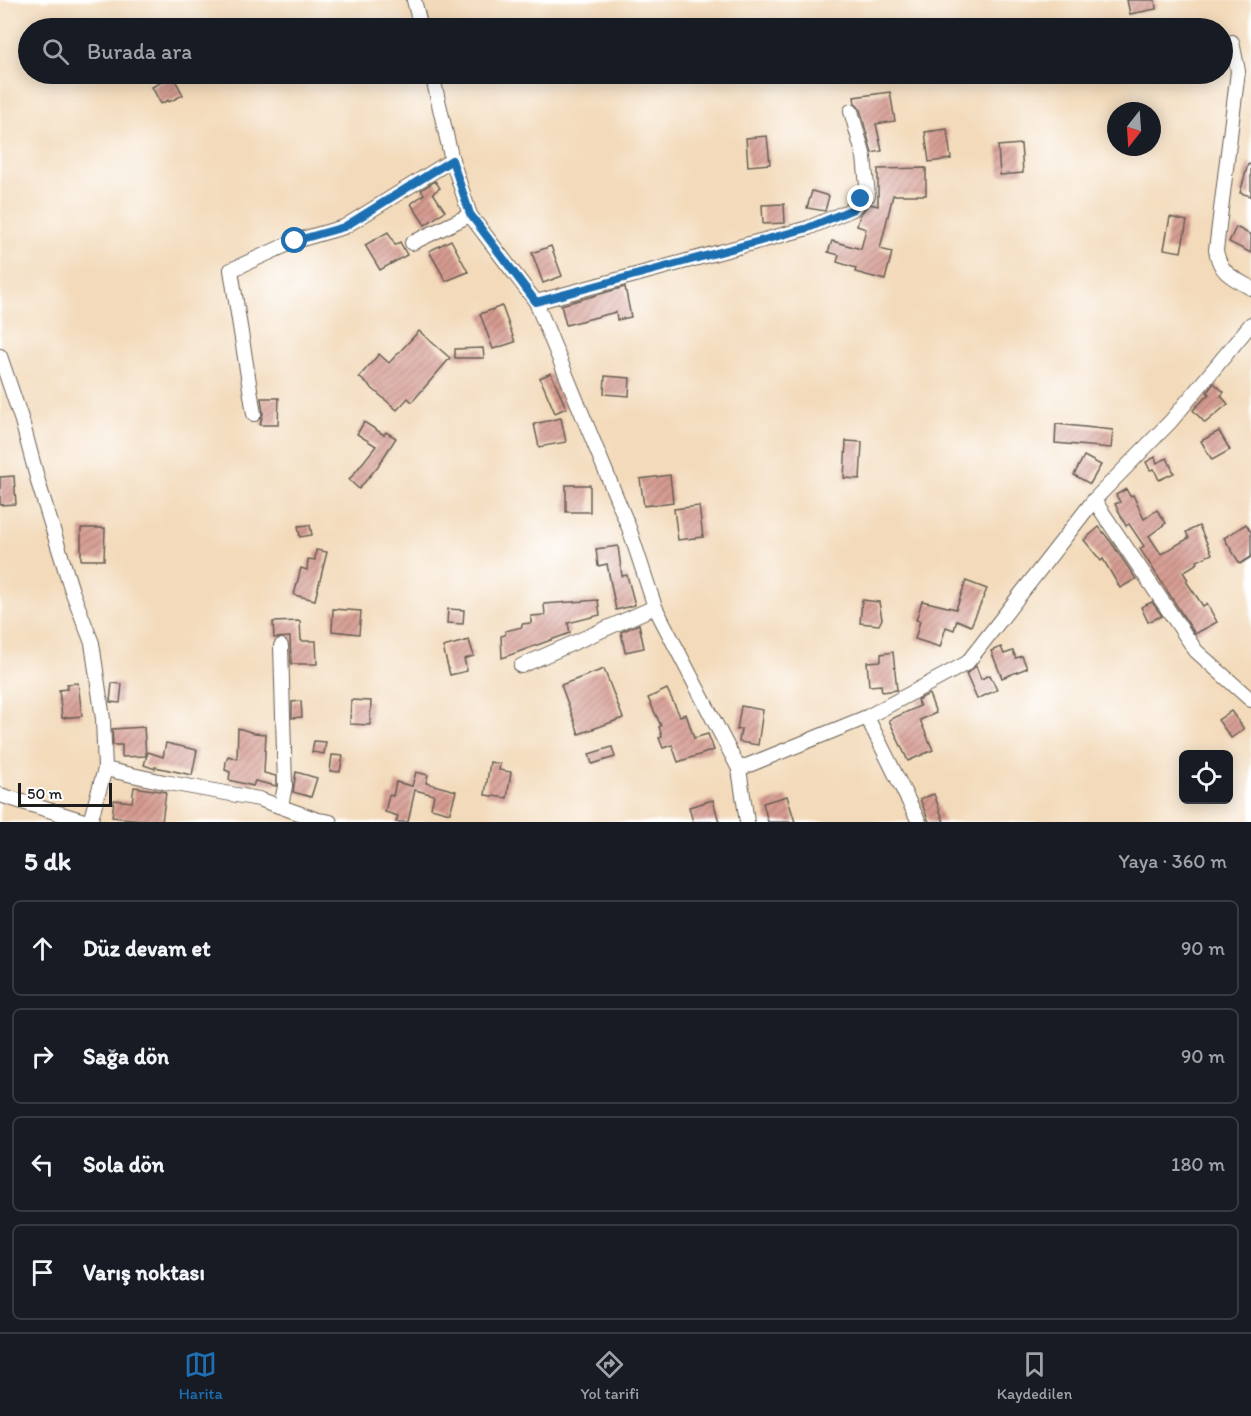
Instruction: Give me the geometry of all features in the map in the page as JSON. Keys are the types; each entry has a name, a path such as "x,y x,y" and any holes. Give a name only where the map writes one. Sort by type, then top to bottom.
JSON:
{"street":[{"path":"414,0 418,18"},
{"path":"1233,47 1238,72 1216,250 1218,263 1223,271 1251,288"},
{"path":"434,84 452,160 470,214 536,302 629,528 655,607 739,769 747,822"},
{"path":"536,302 808,228 853,209 861,199 868,195 864,157 851,111"},
{"path":"254,414 231,270 295,241 344,227 452,160"},
{"path":"412,243 470,214"},
{"path":"739,769 867,717 966,663 1094,500 1171,421 1251,324"},
{"path":"0,356 22,421 72,591 92,643 103,719 105,769 88,822 0,795"},
{"path":"1094,500 1196,651 1251,700"},
{"path":"521,666 655,607"},
{"path":"280,646 285,786 281,806"},
{"path":"867,717 919,822"},
{"path":"105,769 164,783 259,798 318,820 330,822"}],"building":[{"path":"1127,0 1155,0 1156,9 1130,14"},
{"path":"158,84 177,84 183,95 161,104 152,87"},
{"path":"890,92 895,121 876,124 882,151 872,153 860,109 854,97"},
{"path":"947,129 951,159 929,162 925,132"},
{"path":"767,136 770,164 748,166 746,138"},
{"path":"1021,144 1023,173 1000,175 998,146"},
{"path":"1248,164 1251,165 1251,196 1240,193"},
{"path":"926,168 926,195 893,195 880,249 892,252 885,280 855,272 856,268 837,262 839,255 828,252 832,241 861,249 866,229 857,226 860,215 867,206 870,204 878,206 878,169"},
{"path":"435,181 440,188 433,193 445,211 425,225 411,204 424,194 421,190"},
{"path":"812,191 829,196 825,211 807,208"},
{"path":"784,204 785,223 763,224 762,205"},
{"path":"1170,217 1187,221 1181,252 1164,249"},
{"path":"1236,227 1251,235 1251,253 1229,242"},
{"path":"388,232 395,245 400,242 407,255 380,270 365,245"},
{"path":"451,240 468,272 446,281 429,251"},
{"path":"551,246 562,276 543,283 532,253"},
{"path":"625,287 631,317 617,320 616,312 566,325 561,305"},
{"path":"502,306 515,342 493,349 480,314"},
{"path":"419,331 450,358 412,402 408,398 397,410 359,377 379,354 389,363"},
{"path":"483,348 484,358 455,358 455,349"},
{"path":"551,373 566,408 555,413 540,378"},
{"path":"605,376 630,378 629,396 604,394"},
{"path":"1214,383 1224,392 1221,396 1228,404 1205,423 1193,410 1209,394 1207,392"},
{"path":"261,398 279,398 278,425 260,425 263,413"},
{"path":"561,418 566,442 539,447 534,424"},
{"path":"364,422 384,435 386,432 396,438 378,466 359,489 349,480 376,446 357,434"},
{"path":"1056,424 1113,430 1111,448 1055,443"},
{"path":"1219,431 1230,450 1212,460 1201,441"},
{"path":"846,441 862,442 860,479 844,478"},
{"path":"1084,456 1101,465 1090,484 1074,475"},
{"path":"1155,457 1157,463 1167,458 1174,473 1159,480 1154,469 1150,470 1146,462"},
{"path":"670,475 673,502 644,506 640,479"},
{"path":"14,476 16,504 0,505 0,477"},
{"path":"566,485 590,485 590,512 566,512"},
{"path":"1126,489 1130,496 1133,495 1144,519 1157,510 1166,523 1149,536 1161,554 1189,538 1186,532 1199,526 1212,554 1197,561 1198,563 1183,572 1188,580 1186,581 1203,606 1207,604 1217,622 1195,634 1140,549 1144,546 1129,524 1126,526 1115,504 1120,502 1116,495"},
{"path":"699,506 703,537 678,540 674,509"},
{"path":"1246,524 1251,532 1251,557 1240,564 1224,538"},
{"path":"310,525 312,535 300,537 298,526"},
{"path":"1099,527 1136,579 1120,588 1103,559 1101,561 1084,540"},
{"path":"81,528 105,528 104,560 81,560"},
{"path":"618,546 622,576 627,575 635,605 616,610 607,564 598,566 596,549"},
{"path":"316,550 327,552 315,600 294,595 301,568 307,570 308,559 315,560"},
{"path":"966,581 987,589 971,626 957,620 954,630 946,627 940,647 915,639 920,621 916,620 922,601 956,609"},
{"path":"598,600 600,615 568,623 570,633 502,658 501,636 505,635 505,631 531,623 531,616 545,615 544,604"},
{"path":"862,600 879,602 882,619 879,625 860,623"},
{"path":"1152,602 1162,616 1148,622 1141,607"},
{"path":"333,609 361,611 359,634 332,631"},
{"path":"448,609 464,610 463,624 447,623"},
{"path":"300,621 301,641 316,641 317,664 291,664 290,637 274,638 273,622"},
{"path":"639,624 644,648 625,652 621,632"},
{"path":"469,640 474,656 464,659 467,671 450,675 443,647"},
{"path":"1001,647 1004,654 1013,651 1016,658 1022,656 1027,668 1002,678 991,651"},
{"path":"893,652 897,690 882,692 881,685 869,686 867,662 881,661 881,654"},
{"path":"976,666 981,679 990,675 997,690 977,699 966,674"},
{"path":"604,669 623,718 579,734 561,685"},
{"path":"78,683 82,716 62,718 59,690 67,689 67,684"},
{"path":"112,683 122,684 120,703 110,702"},
{"path":"667,689 680,716 686,714 694,738 708,734 714,750 678,762 672,745 663,748 659,738 662,737 659,727 661,726 648,698"},
{"path":"929,694 936,713 920,720 933,750 908,761 889,720 920,706 917,700"},
{"path":"351,700 371,701 370,725 350,724"},
{"path":"301,701 302,717 292,718 292,702"},
{"path":"741,706 763,710 758,745 739,742 741,729 737,730"},
{"path":"1231,711 1244,729 1231,738 1218,720"},
{"path":"144,727 146,756 122,757 122,745 113,745 112,729"},
{"path":"238,728 266,734 264,773 276,776 276,786 255,781 253,786 229,780 230,772 225,770 226,762 228,756 237,759"},
{"path":"314,741 326,742 324,754 312,752"},
{"path":"166,743 197,750 192,775 144,765 148,752 163,757"},
{"path":"612,747 615,757 592,764 589,754"},
{"path":"332,755 343,756 340,772 330,771"},
{"path":"490,762 500,764 499,770 511,772 507,798 485,795"},
{"path":"296,772 317,778 311,797 293,792"},
{"path":"416,772 428,775 426,783 456,791 450,813 431,808 434,795 415,790 408,822 396,822 398,816 385,812 389,795 393,796 396,782 412,786"},
{"path":"134,787 166,792 162,822 112,817 114,800 132,802"},
{"path":"934,794 944,822 929,822 920,799"},
{"path":"787,796 795,822 768,822 763,803"},
{"path":"713,800 719,822 693,822 689,807"}],"route":[{"path":"295,241 344,227 452,160 470,214 536,302 808,228 853,209 861,199"}]}
